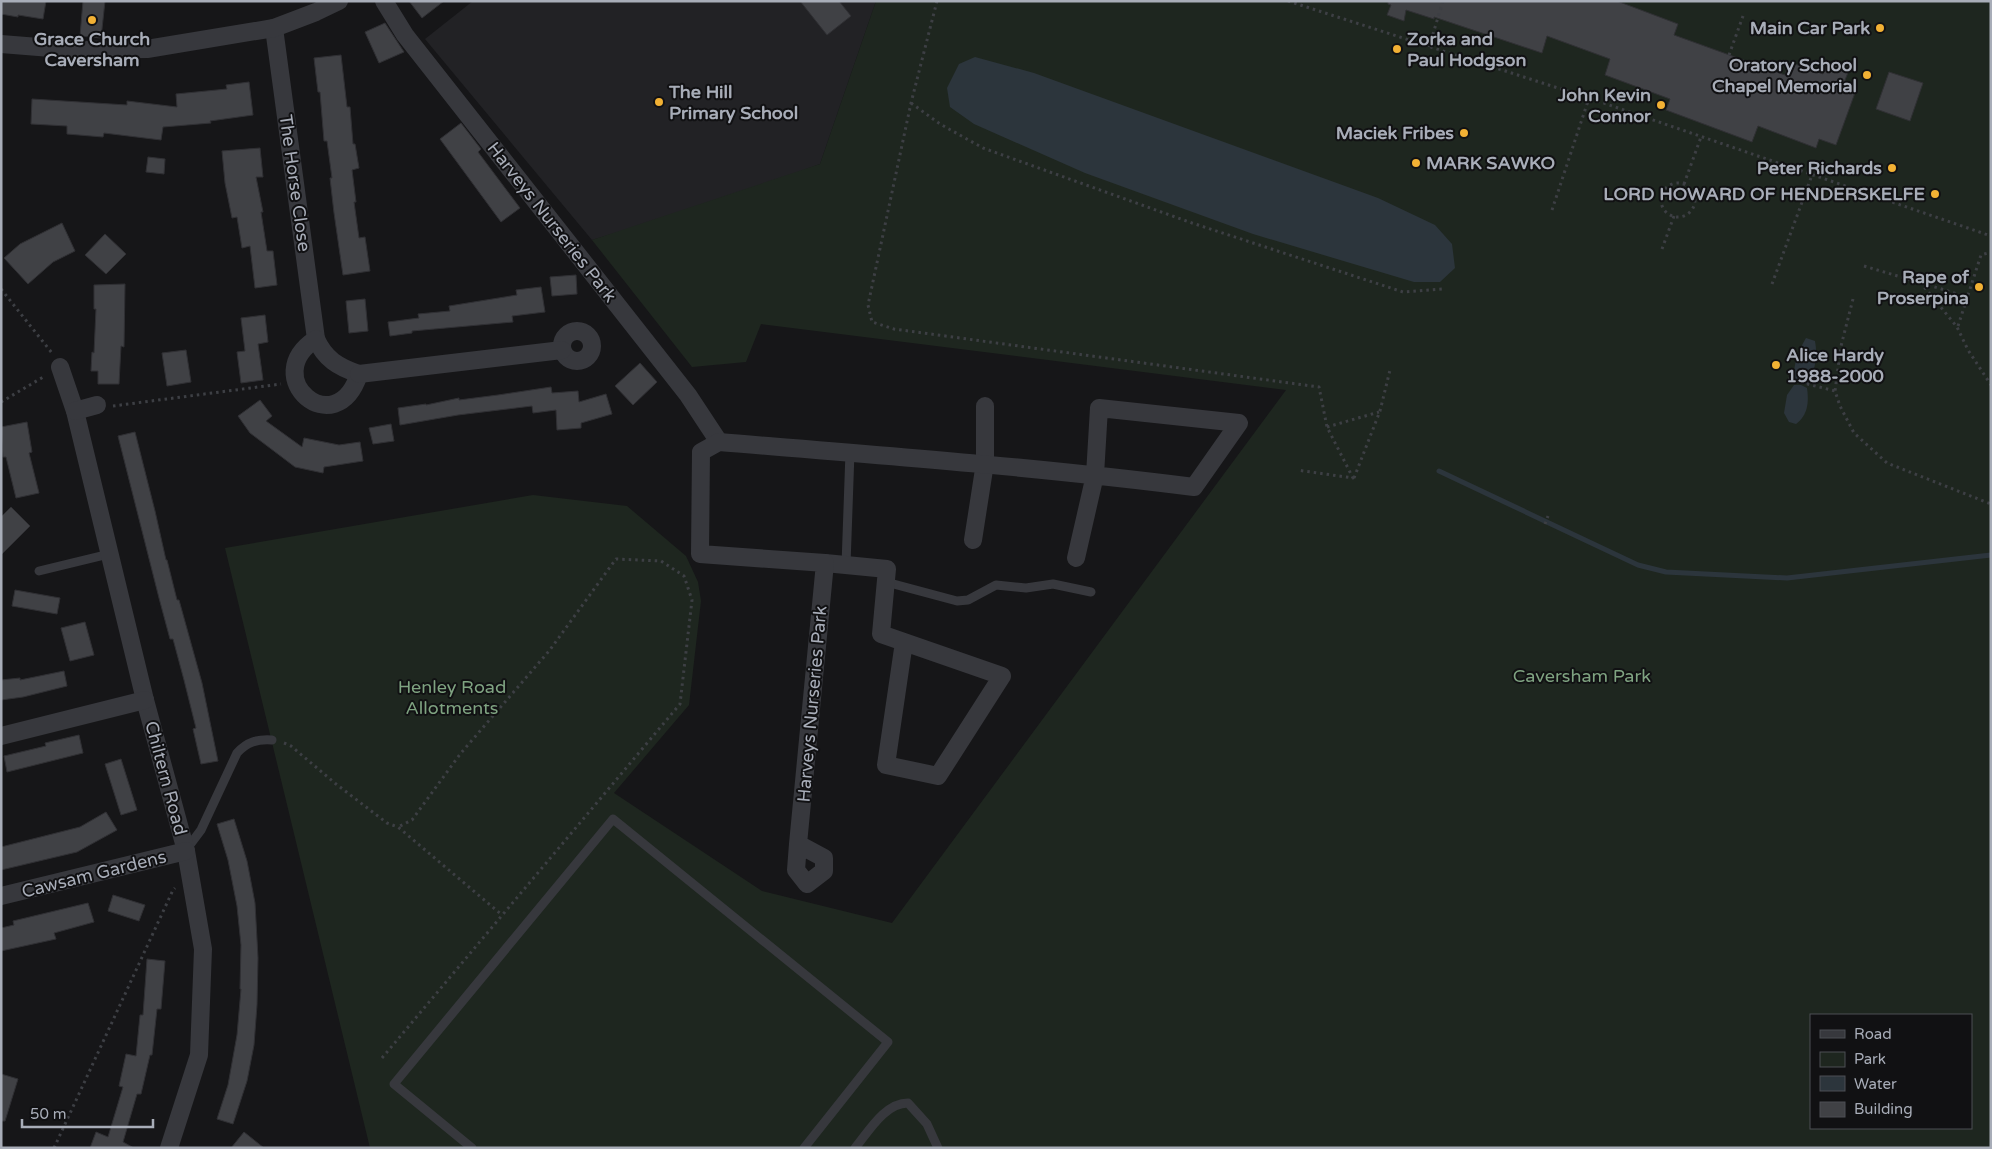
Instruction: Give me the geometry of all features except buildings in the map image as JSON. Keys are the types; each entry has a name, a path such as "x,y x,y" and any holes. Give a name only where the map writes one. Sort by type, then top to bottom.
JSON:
{"street":[{"path":"1,44 76,50 147,49 274,28 339,1"},
{"name":"Harveys Nurseries Park","path":"384,1 405,35 688,395 719,442"},
{"name":"The Horse Close","path":"274,28 316,339 321,350 331,362 359,374 562,350"},
{"path":"316,339 304,347 294,371 296,382 303,395 314,404 329,405 338,402 349,394 359,374"},
{"name":"Chiltern Road","path":"60,367 74,411 145,700 192,875 203,949 200,1055 172,1147"},
{"path":"74,411 97,405"},
{"path":"973,540 985,463 985,406"},
{"path":"904,642 886,765 938,776 1002,676 881,634 887,568 700,554 701,452 719,442 985,463 1095,474 1194,487 1239,423 1099,408 1095,474 1076,558"},
{"name":"Harveys Nurseries Park","path":"798,844 825,563"},
{"path":"1,736 145,700"},
{"name":"Cawsam Gardens","path":"1,896 186,851"}],"lane":[{"path":"846,565 850,452"},
{"path":"39,571 109,554"},
{"path":"886,582 958,601 968,600 996,585 1026,588 1053,584 1091,592"},
{"path":"186,851 201,830 237,753 243,746 259,739 272,740"},
{"path":"472,1148 394,1084 613,819 888,1042 804,1148"},
{"path":"855,1148 889,1109 898,1103 908,1103 927,1124 938,1148"}],"path":[{"path":"937,1 911,103 868,305 872,322 894,329 1319,386 1327,427 1353,478"},
{"path":"1288,1 1590,98 1991,236"},
{"path":"1428,47 1443,1"},
{"path":"1729,55 1743,16"},
{"path":"1552,210 1590,98"},
{"path":"911,103 940,124 983,148 1192,223 1403,292 1443,289"},
{"path":"1684,184 1701,137"},
{"path":"1772,284 1812,175"},
{"path":"1670,184 1684,184 1694,194 1692,208 1688,213 1674,216 1663,208 1661,195 1670,184"},
{"path":"1662,249 1674,216"},
{"path":"1957,327 1981,255 1991,252"},
{"path":"1864,266 1967,297"},
{"path":"1922,283 1957,327 1968,350 1991,386"},
{"path":"1,289 50,348 60,367 1,402"},
{"path":"1854,299 1841,346 1835,391 1840,406 1854,433 1887,462 1991,504"},
{"path":"1353,478 1380,411 1390,370"},
{"path":"1788,380 1835,391"},
{"path":"97,405 116,406 296,382"},
{"path":"1327,427 1380,411"},
{"path":"1297,470 1353,478"},
{"path":"1545,524 1548,516"},
{"path":"382,1058 680,704 692,600 684,576 661,561 616,559 549,651 461,753 412,820 398,827"},
{"path":"272,740 291,746 387,823 398,827 502,915"},
{"path":"54,1148 172,890 192,875"}],"shaded area":[{"name":"The Hill Primary School","path":"473,1 876,1 820,164 721,201 592,240 425,39"}],"green space":[{"name":"Caversham Park","path":"876,1 1991,1 1991,1148 370,1148 225,548 533,495 627,506 686,556 698,582 701,601 689,705 614,793 762,891 892,923 1286,390 761,324 746,362 692,367 592,240 820,164"}],"water":[{"path":"975,57 1034,73 1378,198 1435,225 1452,244 1455,268 1440,282 1414,282 1253,234 1085,173 974,124 950,107 947,88 959,64"},
{"path":"1806,338 1815,341 1816,353 1814,368 1808,384 1793,381 1796,359"},
{"path":"1794,385 1801,385 1807,388 1808,393 1808,403 1805,412 1796,424 1789,422 1784,413 1787,395"}],"waterway":[{"path":"1439,471 1638,565 1666,572 1787,578 1991,555"}],"place":[{"name":"Grace Church Caversham","path":"92,20"},
{"name":"Main Car Park","path":"1880,28"},
{"name":"Zorka and Paul Hodgson","path":"1397,49"},
{"name":"Oratory School Chapel Memorial","path":"1867,75"},
{"name":"The Hill Primary School","path":"659,102"},
{"name":"John Kevin Connor","path":"1661,105"},
{"name":"Maciek Fribes","path":"1464,133"},
{"name":"MARK SAWKO","path":"1416,163"},
{"name":"Peter Richards","path":"1892,168"},
{"name":"LORD HOWARD OF HENDERSKELFE","path":"1935,194"},
{"name":"Rape of Proserpina","path":"1979,287"},
{"name":"Alice Hardy 1988-2000","path":"1776,365"}],"park label":[{"name":"Henley Road Allotments","path":"452,698"}]}
